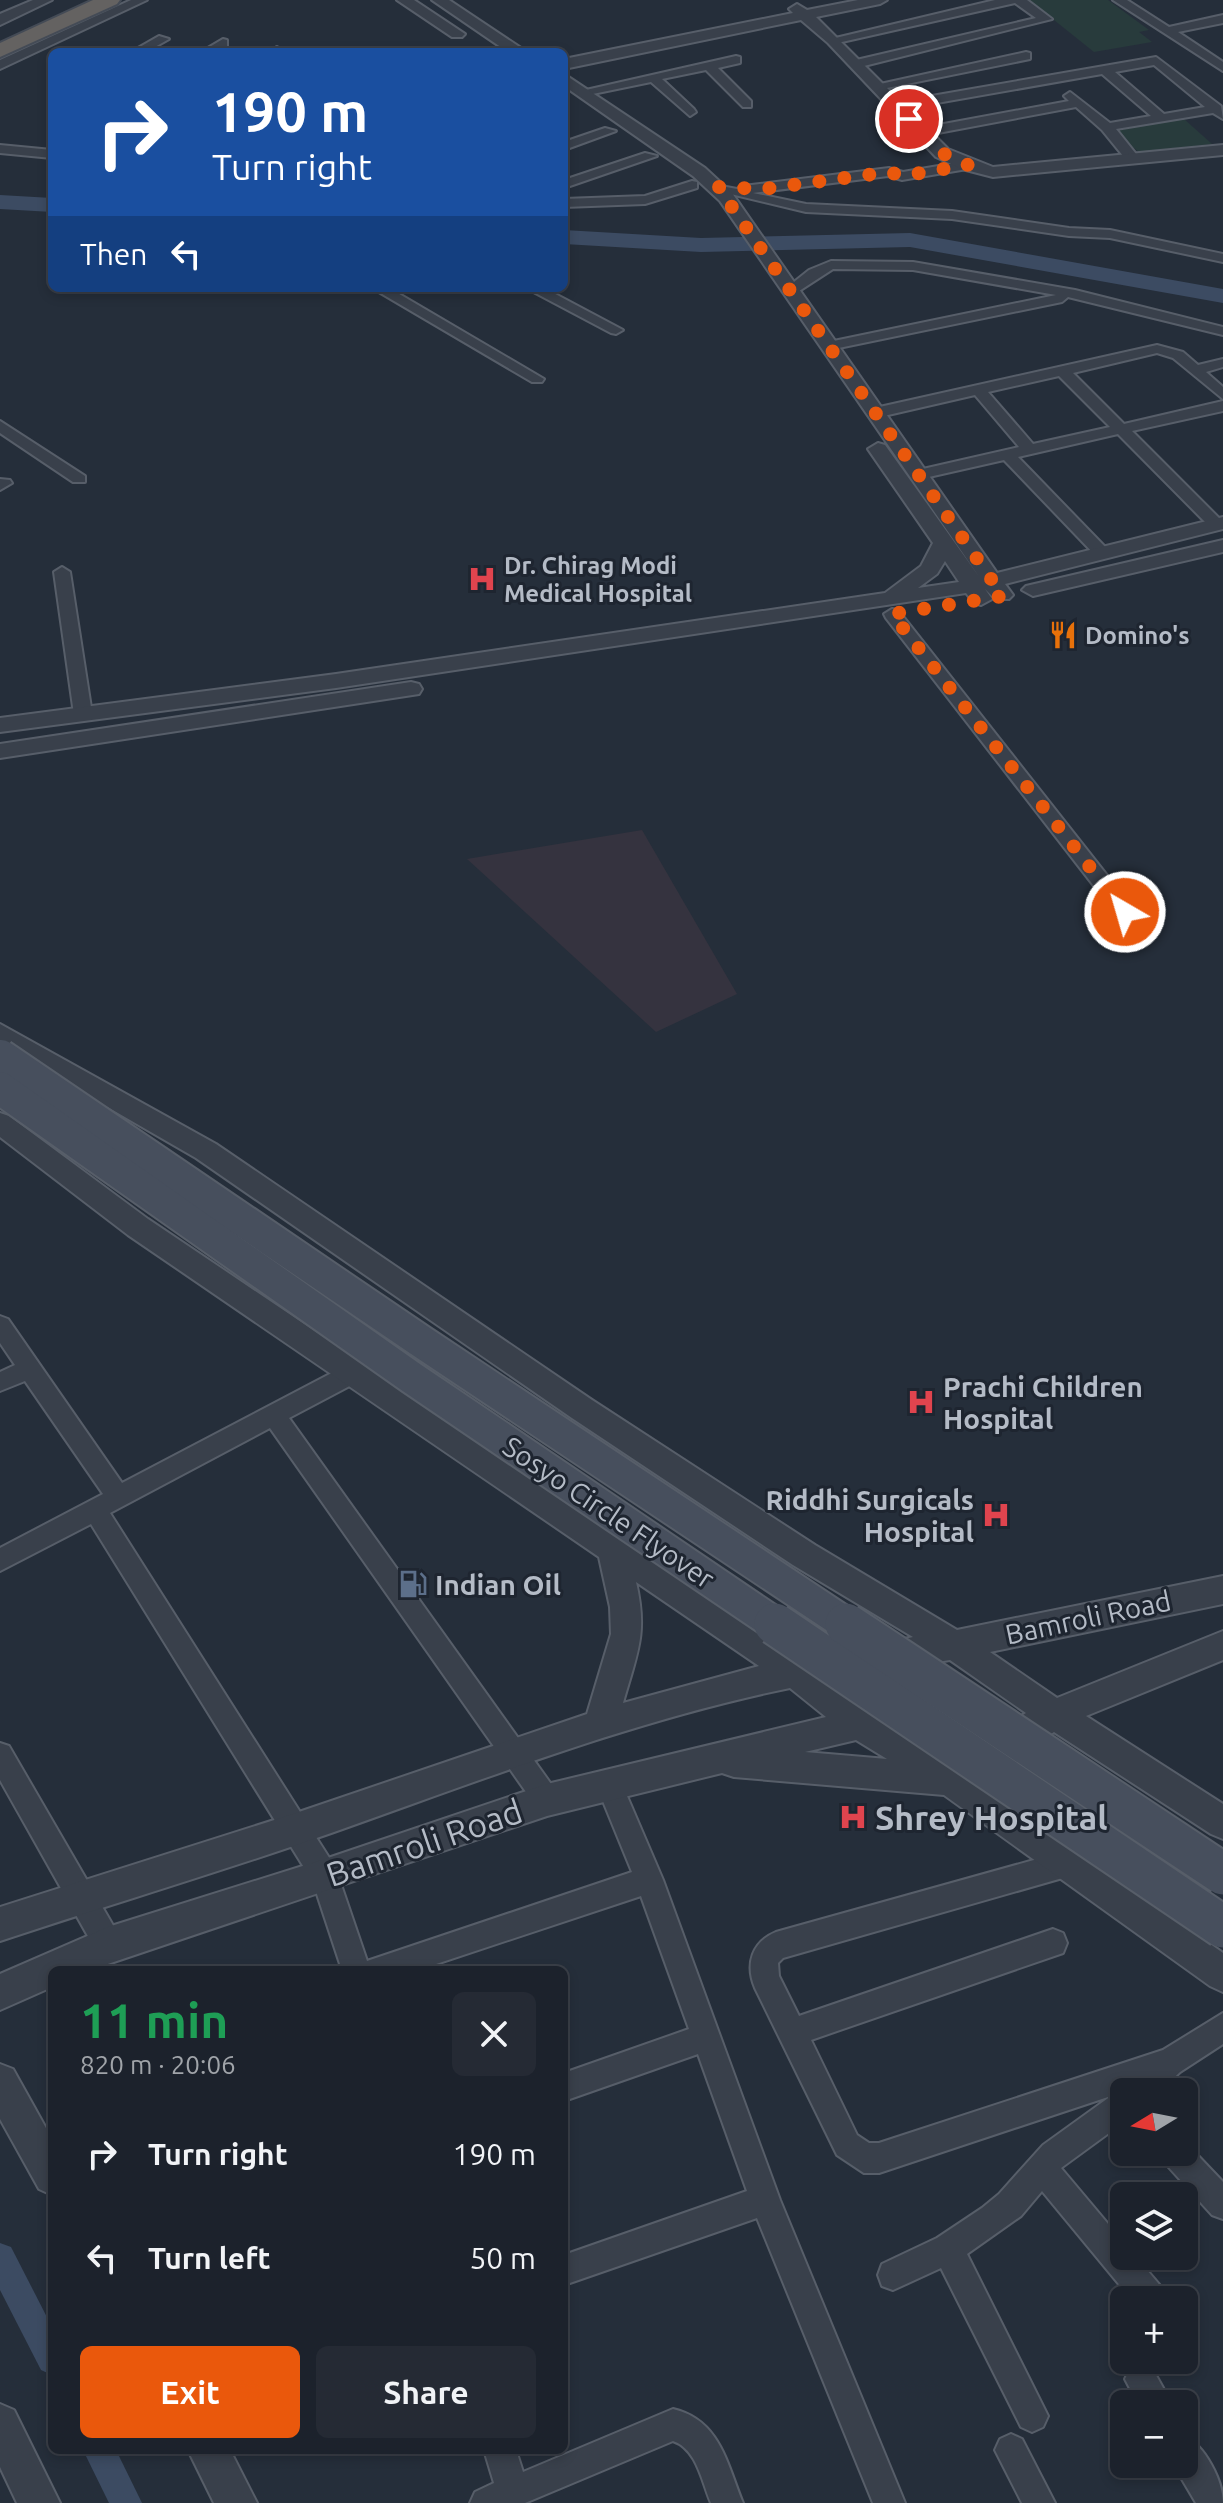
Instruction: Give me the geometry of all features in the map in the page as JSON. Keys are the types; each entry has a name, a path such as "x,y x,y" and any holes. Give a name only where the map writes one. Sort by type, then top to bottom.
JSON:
{"highway":[{"path":"10,44 67,0"},
{"path":"10,44 110,0"}],"main road":[{"name":"Sosyo Circle Flyover","path":"1,1056 422,1342 1223,1874"},
{"name":"Sosyo Circle Flyover","path":"0,1088 412,1378 1223,1927"}],"street":[{"path":"0,20 45,0"},
{"path":"0,65 10,44 141,0"},
{"path":"404,0 471,43"},
{"path":"439,0 513,48"},
{"path":"568,63 802,13 839,0"},
{"path":"568,54 880,0"},
{"path":"833,40 1011,0"},
{"path":"856,64 1046,19 1019,0"},
{"path":"1124,1 1223,67"},
{"path":"802,13 833,40 942,153 968,165 993,172 1223,151"},
{"path":"1168,31 1223,19"},
{"path":"145,48 163,39"},
{"path":"214,48 223,43"},
{"path":"10,44 48,57"},
{"path":"1204,55 1223,51"},
{"path":"877,86 1026,56"},
{"path":"583,92 736,60"},
{"path":"897,106 1156,61 1220,112"},
{"path":"709,66 747,104"},
{"path":"1105,70 1161,118"},
{"path":"654,78 690,112"},
{"path":"1051,80 1107,127 1133,159"},
{"path":"568,82 718,193 943,543 987,591"},
{"path":"922,132 1079,103"},
{"path":"573,109 692,185 718,193 806,208 952,215 1069,232 1110,234 1223,258"},
{"path":"1107,127 1220,112"},
{"path":"568,145 610,131"},
{"path":"0,149 48,154"},
{"path":"568,183 650,156"},
{"path":"0,157 48,162"},
{"path":"718,193 889,172 902,176 968,165"},
{"path":"568,203 649,202 692,185"},
{"path":"791,290 831,265 935,268 1075,294 1223,331"},
{"path":"766,269 791,290 920,474 967,543 987,591"},
{"path":"386,292 537,379"},
{"path":"541,292 616,330"},
{"path":"829,346 1062,298"},
{"path":"875,413 1157,349 1172,351 1223,395"},
{"path":"1194,370 1223,363"},
{"path":"1062,370 1219,524"},
{"path":"978,389 1029,449"},
{"path":"920,474 1223,406"},
{"path":"0,426 79,479"},
{"path":"1007,454 1103,554"},
{"path":"987,591 1038,571 1219,524"},
{"path":"0,725 888,607 924,576 937,560 943,543"},
{"path":"967,543 1038,571"},
{"path":"0,751 987,591 1090,579 1223,546"},
{"path":"62,572 83,714"},
{"path":"888,607 1125,912"},
{"path":"0,1033 206,1151 608,1426 804,1555 954,1645 1223,1823"},
{"path":"0,1123 138,1227 794,1672 859,1724 950,1780 1223,1974"},
{"path":"0,1325 30,1368 325,1876 355,1966"},
{"path":"0,1382 30,1368"},
{"path":"0,1560 353,1373"},
{"path":"274,1416 547,1800"},
{"path":"601,1722 627,1634 626,1607 613,1550"},
{"name":"Bamroli Road","path":"0,1924 296,1829 601,1722 794,1672 954,1645 1223,1590"},
{"path":"712,1760 950,1780 1054,1714 1223,1645"},
{"name":"Bamroli Road","path":"58,1966 108,1944 325,1876 547,1800 859,1724"},
{"path":"0,1755 108,1944"},
{"path":"609,1784 649,1880 765,2200 889,2503"},
{"path":"1066,1864 776,1946 764,1958 765,1978 847,2145 864,2158 879,2158 1170,2062"},
{"path":"389,1966 649,1880"},
{"path":"793,2032 1053,1943"},
{"name":"Bamroli Road","path":"0,1992 48,1971"},
{"path":"1153,2078 1170,2062 1223,2027"},
{"path":"568,2086 704,2038"},
{"path":"0,2082 48,2169"},
{"path":"893,2275 948,2249 1010,2205 1053,2155 1110,2114"},
{"path":"1187,2166 1223,2204"},
{"path":"1041,2167 1140,2286"},
{"path":"568,2269 765,2200"},
{"path":"948,2249 1032,2416"},
{"path":"0,2424 39,2503"},
{"path":"500,2454 500,2497 673,2425 685,2425 697,2433 727,2503"},
{"path":"1011,2450 1039,2503"},
{"path":"210,2454 236,2503"},
{"path":"1198,2476 1214,2503"}],"shaded area":[{"path":"1029,0 1108,0 1149,30 1139,32 1152,42 1094,52"},
{"path":"1184,119 1212,144 1139,152 1112,131"},
{"path":"642,830 737,994 656,1032 467,859"}],"waterway":[{"path":"0,202 48,205"},
{"path":"568,237 701,245 910,240 1223,296"},
{"path":"0,2258 48,2351"},
{"path":"101,2454 126,2503"}],"place":[{"name":"Dr. Chirag Modi Medical Hospital","path":"482,579"},
{"name":"Domino's","path":"1063,635"},
{"name":"Prachi Children Hospital","path":"921,1402"},
{"name":"Riddhi Surgicals Hospital","path":"996,1515"},
{"name":"Indian Oil","path":"413,1584"},
{"name":"Shrey Hospital","path":"853,1817"}],"route":[{"path":"909,119 942,153 968,165 902,176 889,172 763,189 718,187 1003,596 892,614 1125,912"}]}
